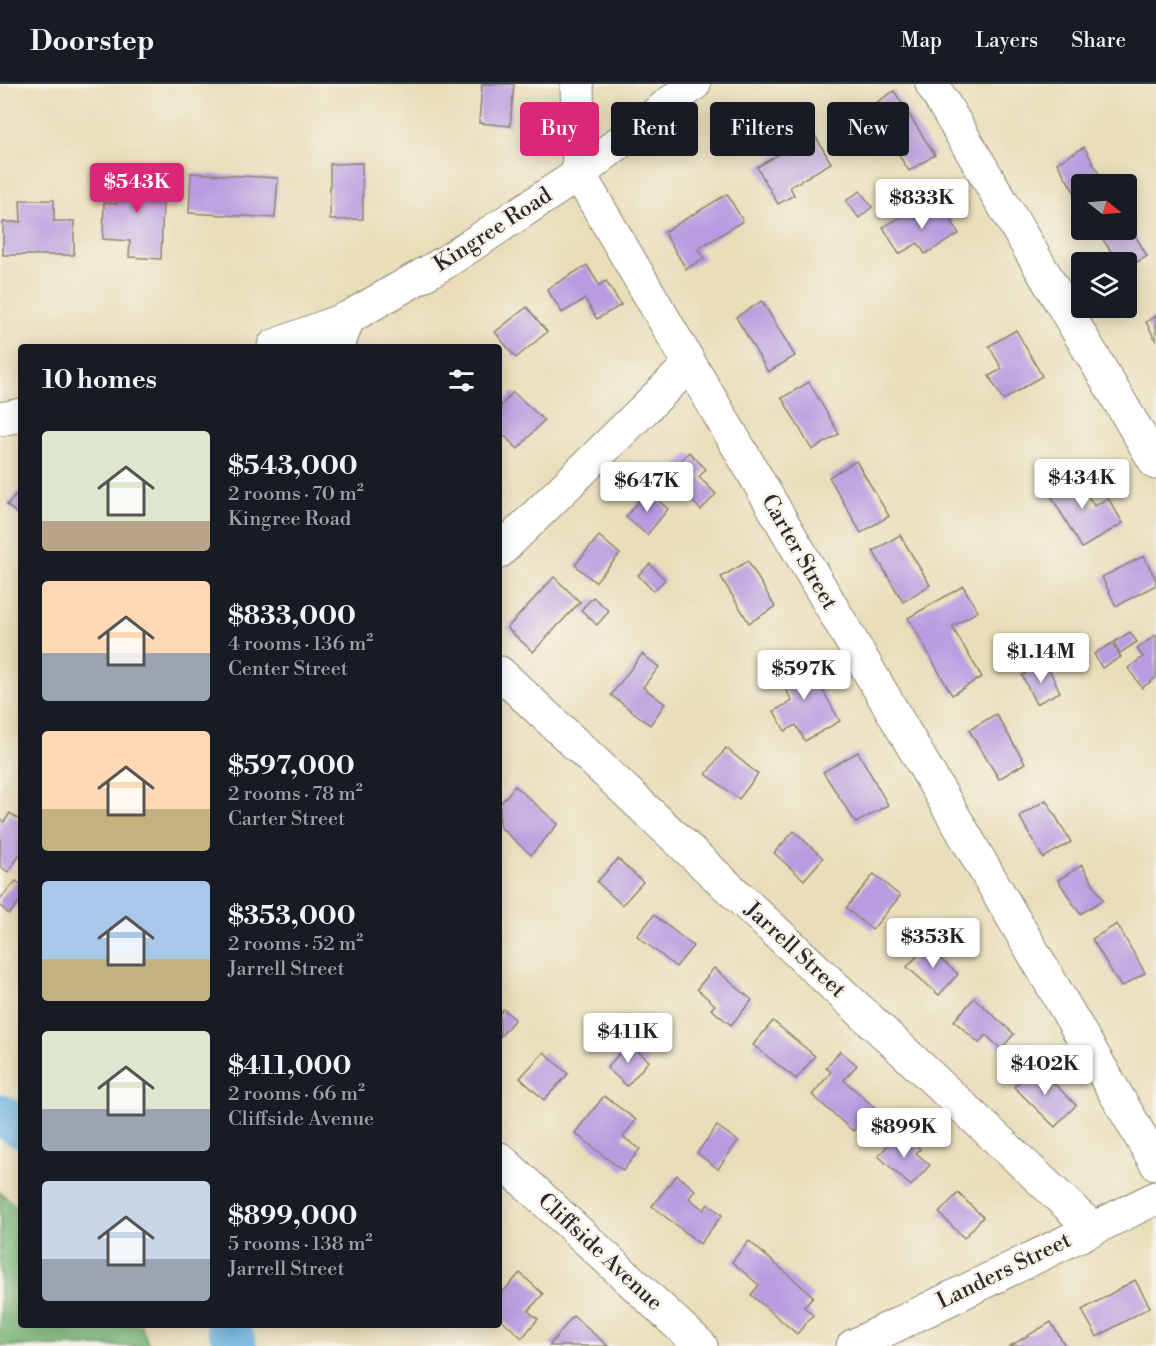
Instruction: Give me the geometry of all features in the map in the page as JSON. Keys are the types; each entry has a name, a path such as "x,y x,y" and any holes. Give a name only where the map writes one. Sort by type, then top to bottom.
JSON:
{"street":[{"name":"Carter Street","path":"577,84 579,174 1156,1163"},
{"name":"Kingree Road","path":"284,344 343,332 579,174 694,84"},
{"path":"932,84 1156,464"},
{"path":"502,549 689,365"},
{"path":"0,418 18,415"},
{"name":"Jarrell Street","path":"502,675 1091,1227"},
{"name":"Cliffside Avenue","path":"502,1161 701,1346"},
{"name":"Landers Street","path":"853,1346 1091,1227 1156,1198"}],"green space":[{"path":"0,1192 18,1207 18,1328 142,1328 149,1346 0,1346"}],"building":[{"path":"482,84 514,84 510,126 479,123"},
{"path":"894,91 901,102 877,102"},
{"path":"909,114 935,155 909,171 899,156 909,156"},
{"path":"815,136 831,163 790,187 794,195 778,204 757,167 776,156 815,156"},
{"path":"1084,147 1099,174 1071,174 1071,187 1057,163"},
{"path":"362,163 363,219 330,220 330,164"},
{"path":"117,172 164,174 161,259 129,257 130,241 103,239 104,203 116,204"},
{"path":"191,173 278,178 275,218 189,213"},
{"path":"860,191 872,207 859,218 846,201"},
{"path":"727,194 743,221 698,249 704,259 686,269 664,232"},
{"path":"20,200 54,200 54,221 74,221 74,255 3,255 3,222 21,222"},
{"path":"942,203 959,234 925,254 918,243 899,254 883,227 910,212 915,219"},
{"path":"1137,239 1147,256 1137,262 1137,252 1111,252 1103,240"},
{"path":"587,265 599,285 606,281 621,305 597,319 585,299 562,313 547,289"},
{"path":"762,301 795,356 768,372 736,317"},
{"path":"527,307 547,332 516,358 495,332"},
{"path":"1156,316 1156,341 1146,322"},
{"path":"1016,330 1042,376 1003,400 989,376 1002,369 989,346"},
{"path":"809,382 839,434 812,450 782,398"},
{"path":"513,392 544,420 518,449 502,434 502,405"},
{"path":"689,452 706,469 699,477 716,494 701,510 667,475"},
{"path":"856,461 889,516 861,533 829,477"},
{"path":"1072,469 1094,506 1108,498 1123,523 1082,548 1045,486"},
{"path":"647,491 668,509 647,535 626,517"},
{"path":"18,492 18,514 7,505"},
{"path":"900,535 930,585 903,602 873,551"},
{"path":"599,536 620,554 595,582 575,565"},
{"path":"1144,556 1156,580 1156,585 1116,606 1102,577"},
{"path":"748,561 775,607 749,623 721,577"},
{"path":"650,564 665,580 653,591 638,575"},
{"path":"554,577 580,602 533,652 507,628"},
{"path":"963,586 978,611 952,627 982,677 952,695 908,618"},
{"path":"593,597 609,611 597,625 581,610"},
{"path":"1130,632 1137,642 1120,653 1114,642"},
{"path":"1156,635 1156,678 1142,688 1128,668 1143,657 1137,649"},
{"path":"1112,643 1121,657 1102,668 1094,654"},
{"path":"642,654 659,667 643,687 665,704 650,725 611,695"},
{"path":"802,654 840,721 805,741 796,725 785,731 774,711 792,701 775,670"},
{"path":"1046,663 1060,692 1036,704 1022,675"},
{"path":"996,714 1025,763 999,779 969,730"},
{"path":"726,748 758,774 739,799 706,774"},
{"path":"858,752 888,805 856,823 823,772"},
{"path":"515,786 558,824 531,855 502,829 502,802"},
{"path":"1046,800 1071,842 1043,858 1019,816"},
{"path":"10,813 18,819 18,857 8,872 0,866 0,819 4,822"},
{"path":"794,831 823,858 804,880 774,853"},
{"path":"618,859 643,882 622,905 597,882"},
{"path":"1082,865 1103,900 1080,914 1058,880"},
{"path":"874,874 900,896 872,930 846,908"},
{"path":"16,881 18,883 18,904 9,914 0,906 0,899"},
{"path":"654,915 693,946 676,967 637,936"},
{"path":"1117,924 1145,973 1121,987 1092,939"},
{"path":"931,941 941,950 936,955 958,974 939,995 907,967"},
{"path":"714,968 752,1000 731,1025 711,1009 715,1005 697,989"},
{"path":"974,998 1014,1034 1001,1049 986,1035 979,1043 954,1021"},
{"path":"502,1010 515,1019 502,1035"},
{"path":"773,1021 815,1056 796,1079 753,1045"},
{"path":"628,1043 649,1061 627,1086 607,1068"},
{"path":"840,1051 857,1065 844,1080 874,1107 853,1131 812,1095 831,1072 826,1068"},
{"path":"544,1052 568,1074 544,1100 520,1078"},
{"path":"1036,1066 1076,1105 1055,1127 1014,1087"},
{"path":"604,1096 636,1120 623,1137 640,1149 623,1171 575,1133"},
{"path":"717,1126 738,1141 718,1169 697,1153"},
{"path":"901,1131 920,1149 916,1153 930,1165 911,1186 878,1156"},
{"path":"677,1175 695,1190 689,1198 704,1210 708,1204 722,1215 700,1244 652,1206"},
{"path":"958,1193 983,1217 964,1238 939,1213"},
{"path":"749,1241 813,1296 804,1307 813,1315 797,1334 751,1295 759,1285 732,1262"},
{"path":"520,1273 543,1294 528,1311 538,1319 522,1338 502,1320 502,1293"},
{"path":"1135,1280 1150,1307 1097,1337 1082,1310"},
{"path":"573,1316 608,1346 549,1346"},
{"path":"1051,1322 1065,1346 1010,1346"}],"waterway":[{"path":"0,1115 18,1125"},
{"path":"229,1328 236,1346"}]}
